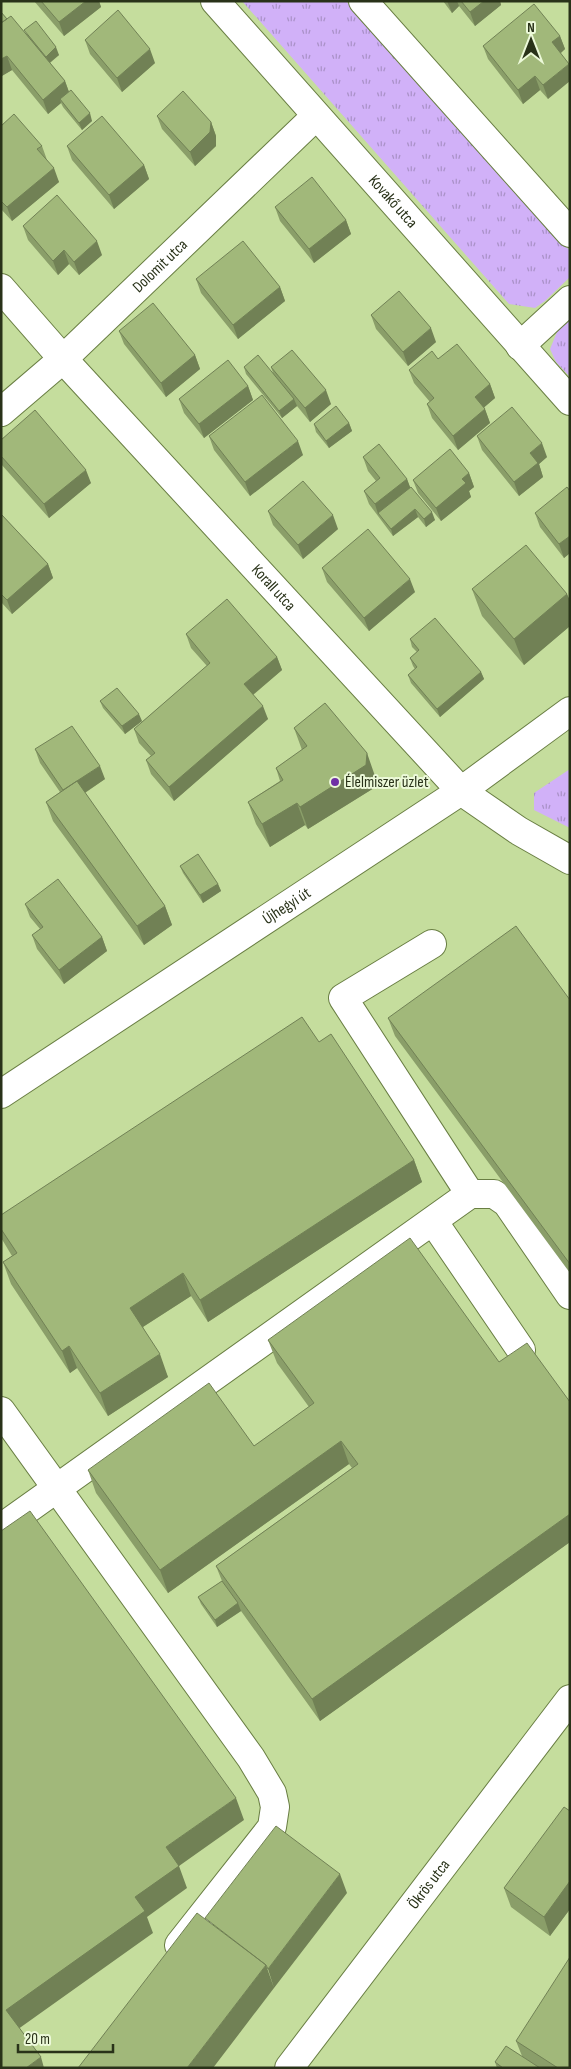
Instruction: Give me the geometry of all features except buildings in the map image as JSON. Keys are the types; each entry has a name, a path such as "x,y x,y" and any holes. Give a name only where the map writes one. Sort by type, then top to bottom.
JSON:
{"street":[{"name":"Kovakő utca","path":"215,1 570,401"},
{"path":"363,1 570,233"},
{"name":"Dolomit utca","path":"1,412 63,359 316,116"},
{"name":"Korall utca","path":"1,288 63,359 461,791 519,831 570,860"},
{"path":"520,346 570,300"},
{"name":"Újhegyi út","path":"1,1094 461,791 570,712"},
{"path":"432,944 343,998 470,1194"},
{"path":"1,1528 470,1194 494,1194 507,1204 570,1295"},
{"path":"433,1221 521,1350"},
{"path":"1,1411 58,1487 251,1758 272,1793 275,1807 272,1826 162,1967"},
{"name":"Ökrös utca","path":"289,2068 570,1699"}],"green space":[{"path":"242,1 346,1 570,251 570,277 535,308 509,304"},
{"path":"570,315 570,377 556,362 550,349 557,332"},
{"path":"570,769 570,828 534,810 534,793"}],"place":[{"name":"Élelmiszer üzlet","path":"335,782"}]}
